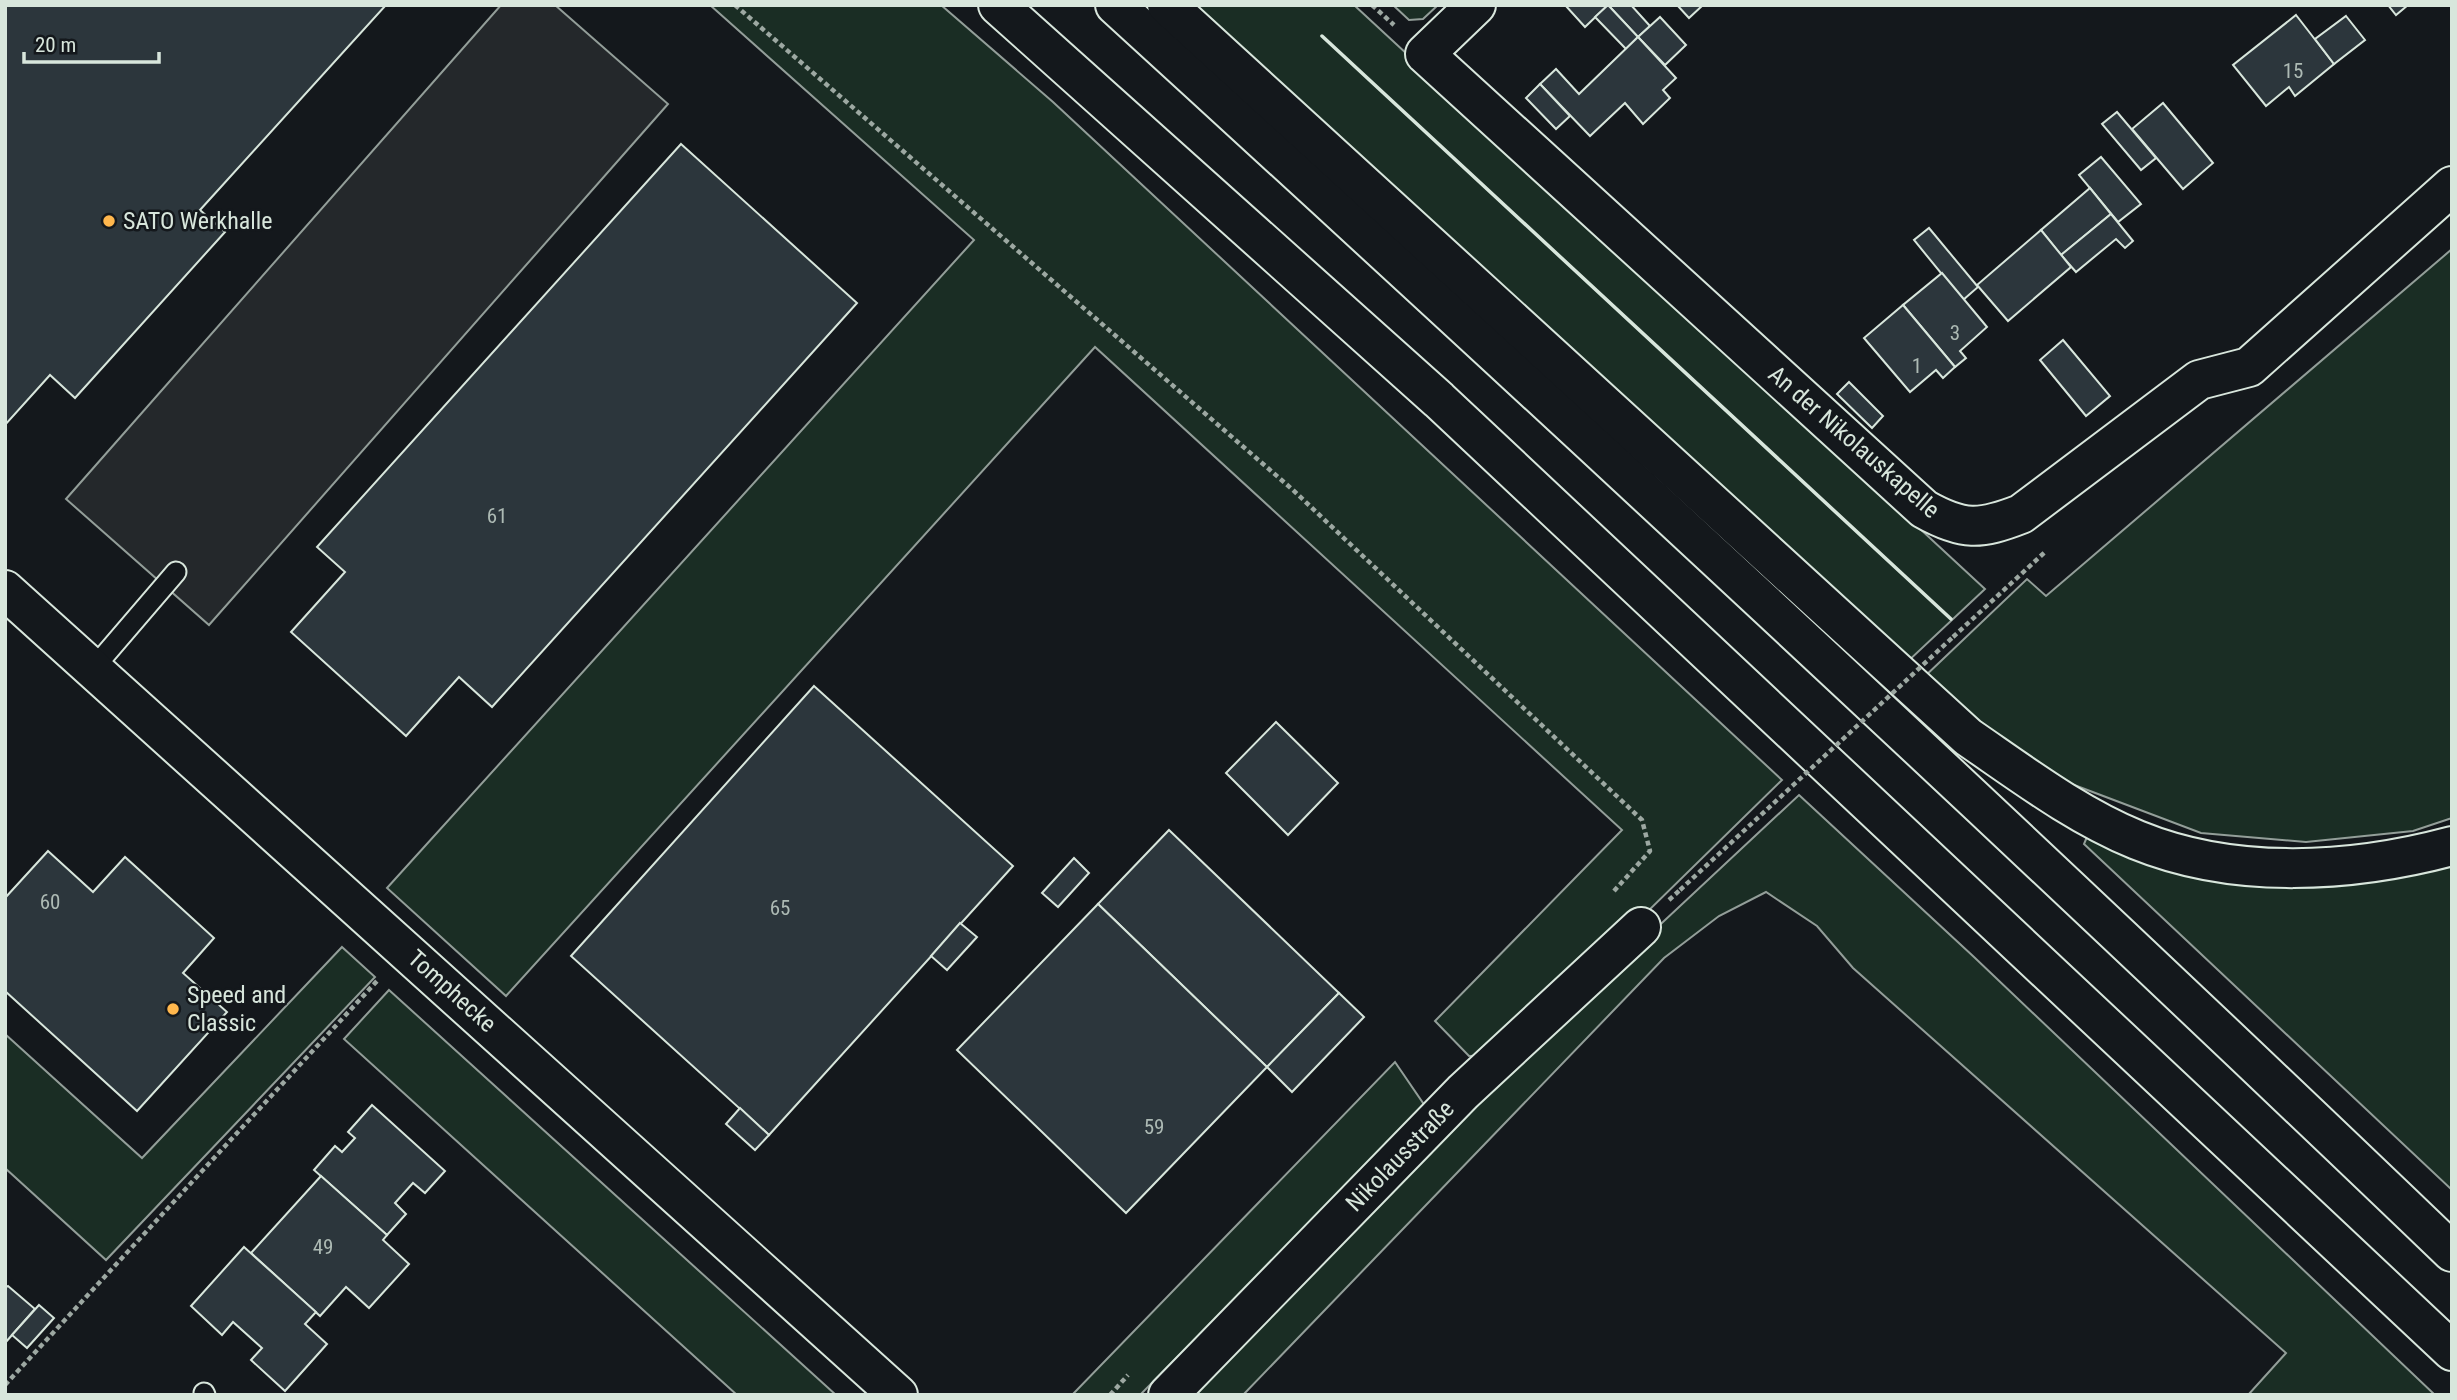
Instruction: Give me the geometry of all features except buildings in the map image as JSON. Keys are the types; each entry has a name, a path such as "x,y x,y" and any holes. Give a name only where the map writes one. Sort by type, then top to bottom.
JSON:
{"main road":[{"path":"998,5 1439,400 2452,1351"},
{"path":"1115,5 1629,474 2198,1008 2452,1252"},
{"path":"1167,5 1968,737 2056,798 2137,840 2208,861 2285,868 2348,866 2452,846"},
{"name":"An der Nikolauskapelle","path":"1476,5 1425,54 1924,509 1948,523 1987,527 2021,514 2199,380 2249,367 2452,186"},
{"name":"Tomphecke","path":"5,590 898,1395"},
{"name":"Nikolausstraße","path":"1168,1395 1463,1092 1641,927"}],"lane":[{"path":"92,670 176,572"}],"path":[{"path":"735,5 1293,490 1642,820 1650,851 1614,892"},
{"path":"1680,890 1953,637"},
{"path":"5,1385 407,950"},
{"path":"1110,1395 1138,1366"}],"green space":[{"path":"710,5 941,5 1053,102 1782,780 1501,1055 1469,1056 1435,1021 1622,830 1095,347 506,996 387,888 974,240"},
{"path":"1185,5 1354,5 1985,589 1904,665"},
{"path":"1393,5 1438,5 1423,19 1409,20"},
{"path":"2452,249 2452,818 2413,831 2306,842 2201,833 2061,780 1973,723 1922,679 2027,579 2046,596"},
{"path":"1799,795 1974,957 2435,1395 2248,1395 2286,1353 1853,968 1817,926 1766,892 1719,916 1664,958 1243,1395 1191,1395 1512,1063"},
{"path":"2089,832 2120,848 2452,861 2452,1190 2084,844"},
{"path":"342,947 375,977 106,1260 5,1168 5,1034 142,1158"},
{"path":"389,990 836,1395 737,1395 344,1039"},
{"path":"1395,1062 1425,1106 1140,1395 1072,1395"}],"shaded area":[{"path":"501,5 555,5 668,104 209,625 66,499"}],"wall":[{"path":"1322,36 1951,619"}],"place":[{"name":"SATO Werkhalle","path":"109,221"},
{"name":"Speed and Classic","path":"173,1009"}]}
